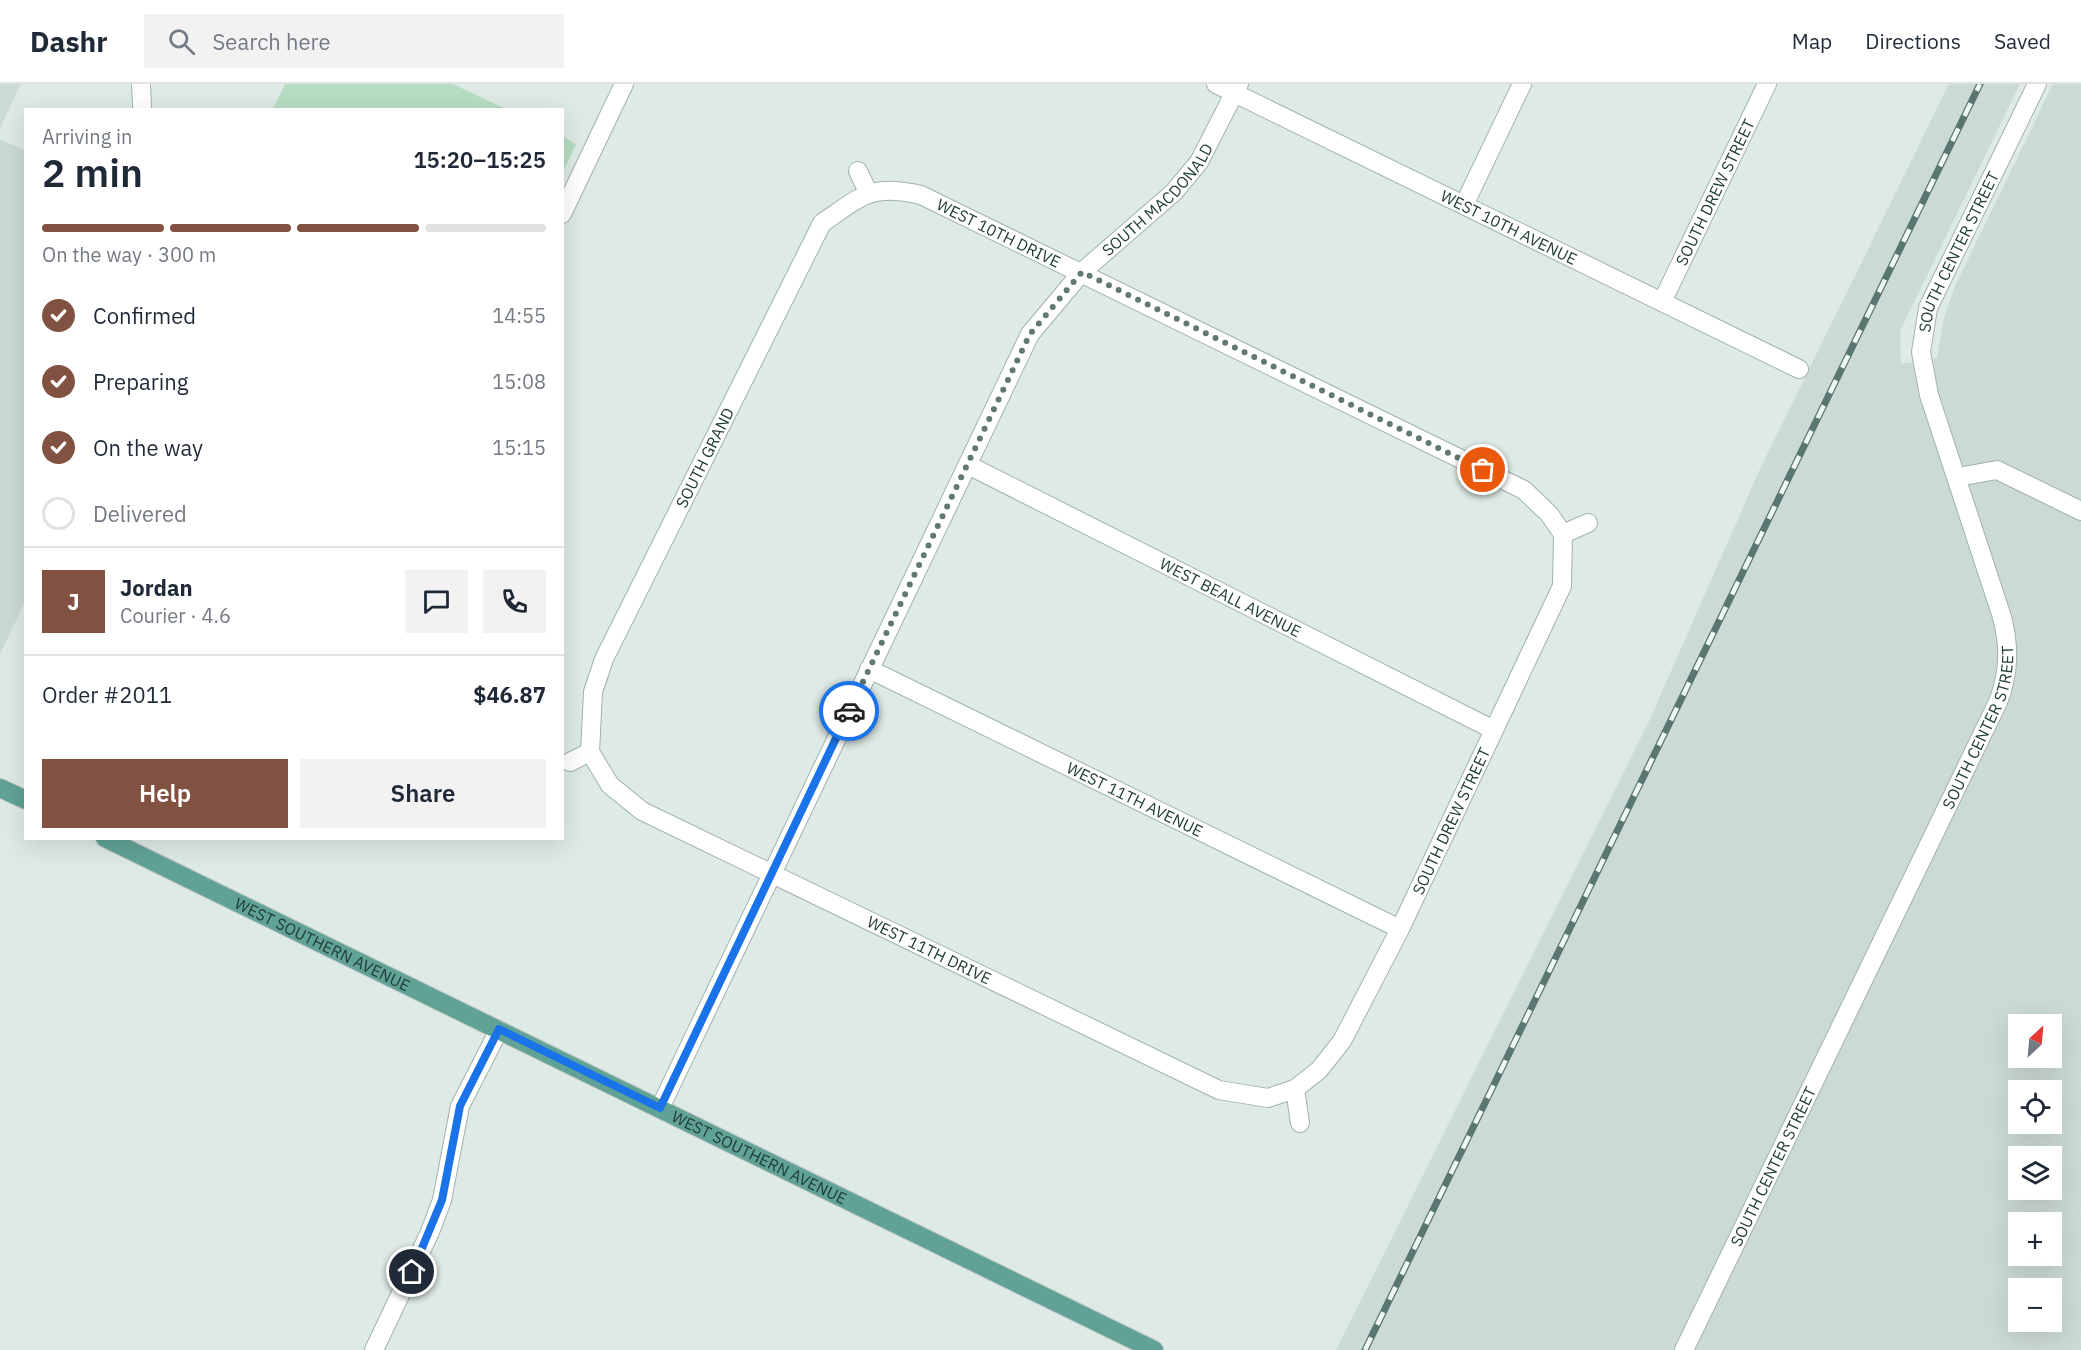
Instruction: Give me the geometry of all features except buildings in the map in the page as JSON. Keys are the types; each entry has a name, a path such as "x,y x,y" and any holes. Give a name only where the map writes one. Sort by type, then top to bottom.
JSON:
{"main road":[{"path":"0,788 24,799"},
{"name":"WEST SOUTHERN AVENUE","path":"109,840 1154,1350"}],"street":[{"path":"141,84 142,106"},
{"path":"564,210 624,84"},
{"name":"WEST 10TH AVENUE","path":"1216,84 1237,88 1464,205 1799,369"},
{"path":"1464,205 1522,84"},
{"name":"SOUTH DREW STREET","path":"1662,302 1767,84"},
{"name":"SOUTH CENTER STREET","path":"1684,1350 1999,699 2008,672 2008,644 1958,477 1924,374 1921,352 1923,331 1933,298 2037,84"},
{"name":"SOUTH MACDONALD","path":"660,1108 1030,334 1082,272 1174,192 1199,162 1237,88"},
{"path":"858,171 868,192"},
{"name":"WEST 10TH DRIVE","path":"868,192 895,189 921,195 1082,272 1524,490 1549,514 1563,534"},
{"name":"SOUTH GRAND","path":"590,752 593,692 610,648 822,223 868,192"},
{"name":"WEST BEALL AVENUE","path":"968,465 1494,730"},
{"path":"1958,477 1997,470 2081,511"},
{"path":"1563,534 1588,523"},
{"name":"SOUTH DREW STREET","path":"1295,1089 1319,1070 1342,1041 1400,929 1562,586 1563,534"},
{"name":"WEST 11TH AVENUE","path":"869,669 1400,929"},
{"path":"570,762 590,752"},
{"name":"WEST 11TH DRIVE","path":"590,752 610,785 642,811 1219,1090 1268,1098 1295,1089"},
{"path":"374,1350 430,1233 442,1200 460,1106 499,1029"},
{"path":"1295,1089 1300,1123"}],"shaded area":[{"path":"0,84 21,84 0,128"},
{"path":"1949,84 2020,84 1900,331 1901,364 1937,358 1944,318 1955,286 2053,84 2081,84 2081,1350 1336,1350 1650,719 1760,469"},
{"path":"0,139 24,150 24,604 0,654"}],"green space":[{"path":"285,84 453,84 504,108 273,108"},
{"path":"564,138 576,144 564,170"}],"railway":[{"path":"1365,1350 1980,84"}],"way so far":[{"path":"849,711 1030,334 1082,272 1483,470"}],"route":[{"path":"412,1272 442,1200 460,1106 499,1029 660,1108 849,711"}]}
